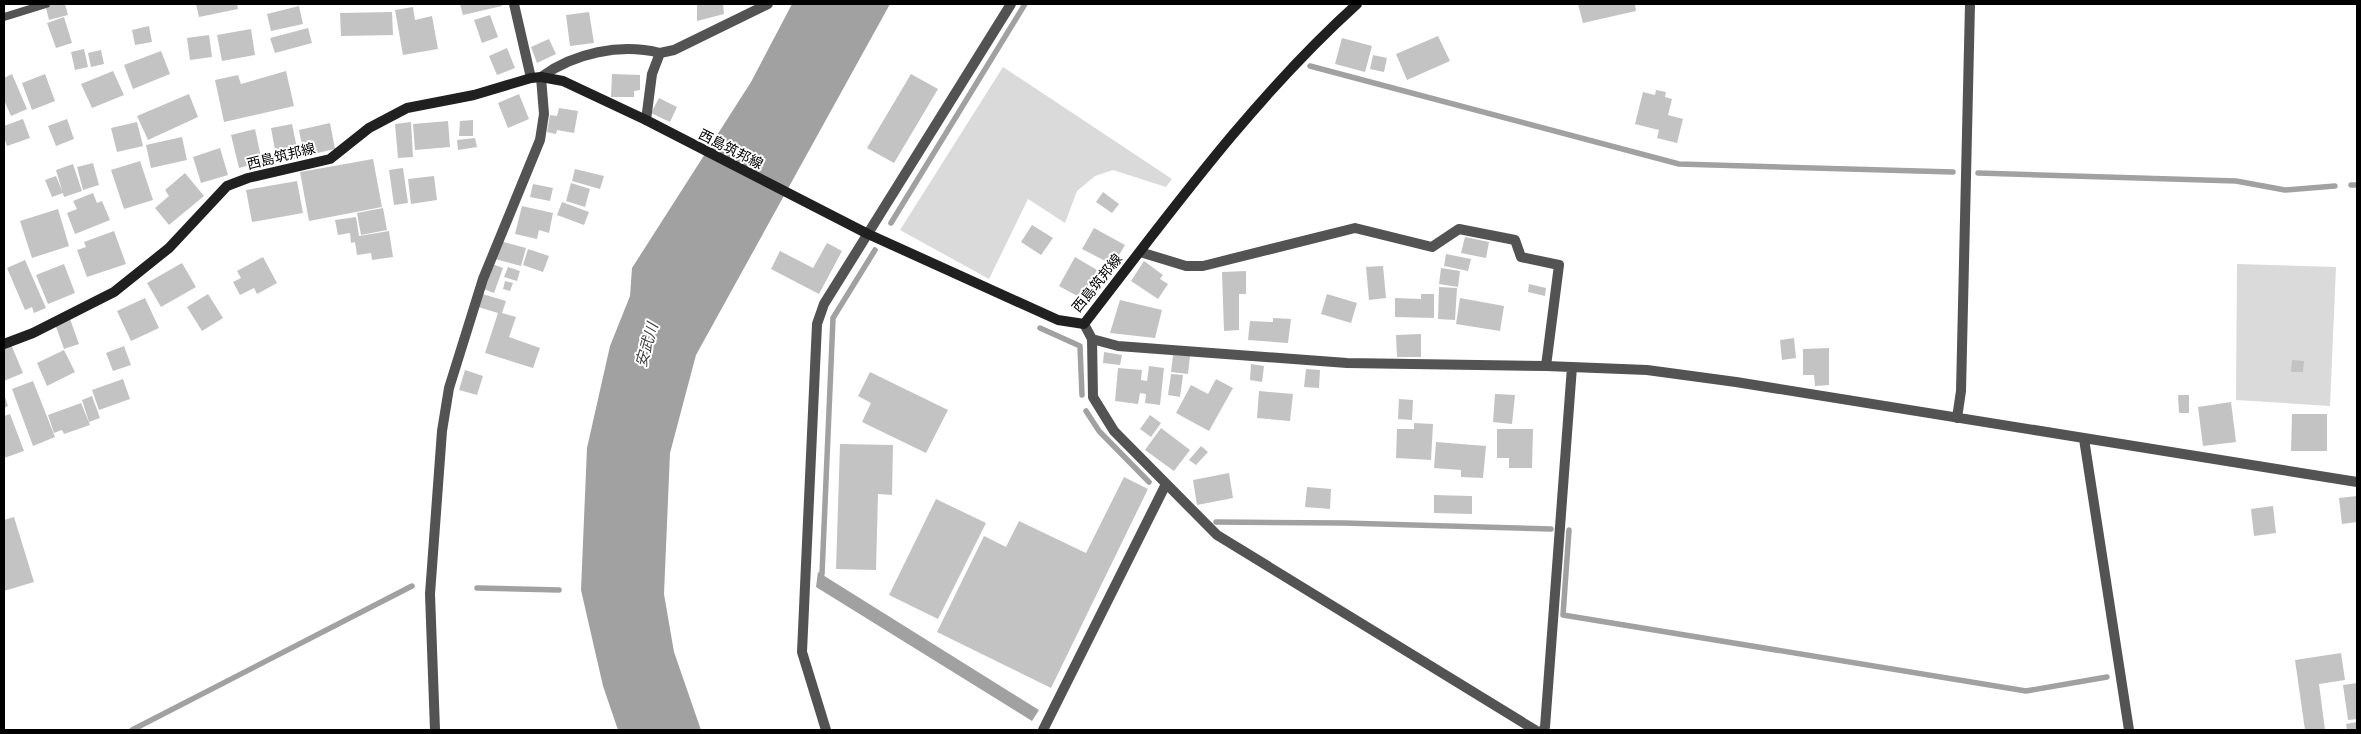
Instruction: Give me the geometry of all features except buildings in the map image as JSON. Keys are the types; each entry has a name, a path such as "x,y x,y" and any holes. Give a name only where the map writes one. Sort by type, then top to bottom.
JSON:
{"main road":[{"name":"西島筑邦線","path":"4,344 33,332 114,292 169,248 227,186 248,178 330,159 369,128 407,108 474,95 536,77 563,81 646,120 868,234 1058,320 1084,324 1208,163 1276,84 1357,4"}],"street":[{"path":"435,730 430,587 442,431 449,388 483,279 540,140 544,114 536,77 514,4"},
{"path":"536,77 559,64 599,51 642,48 660,53 674,50 768,4"},
{"path":"826,730 802,652 818,324 824,304 1011,4"},
{"path":"1957,418 1961,391 1970,4"},
{"path":"646,120 652,74 660,53"},
{"path":"1140,252 1186,266 1203,266 1356,228 1432,247 1459,229 1515,240 1522,256 1559,265 1546,366"},
{"path":"1084,324 1092,339 1093,397 1114,432 1217,535 1535,730"},
{"path":"1092,339 1118,346 1347,363 1546,366 1647,370 1736,382 2084,440 2357,482"},
{"path":"1543,730 1545,727 1572,367"},
{"path":"2084,440 2129,730"},
{"path":"1043,730 1166,484"}],"lane":[{"path":"4,17 46,4"}],"shaded area":[{"path":"1003,67 1172,179 1166,187 1113,170 1095,176 1077,191 1065,223 1028,199 989,279 900,230"},
{"path":"2237,264 2336,267 2330,406 2236,400"}],"water":[{"name":"安武川","path":"792,4 890,4 696,355 670,453 664,594 674,652 701,730 618,730 603,686 581,590 587,448 610,346 630,296 632,268 751,82"},
{"path":"818,572 1039,710 1032,721 816,587"}],"waterway":[{"path":"891,223 1025,4"},
{"path":"1310,66 1679,164 1953,172"},
{"path":"1978,173 2236,181 2285,190 2335,186"},
{"path":"2351,185 2357,185"},
{"path":"822,574 833,318 875,250"},
{"path":"1040,328 1080,346 1082,395"},
{"path":"1086,411 1099,431 1149,482"},
{"path":"1216,522 1344,523 1551,529"},
{"path":"1569,530 1563,615 2026,691 2107,677"},
{"path":"132,730 412,586"},
{"path":"477,588 559,590"}]}
